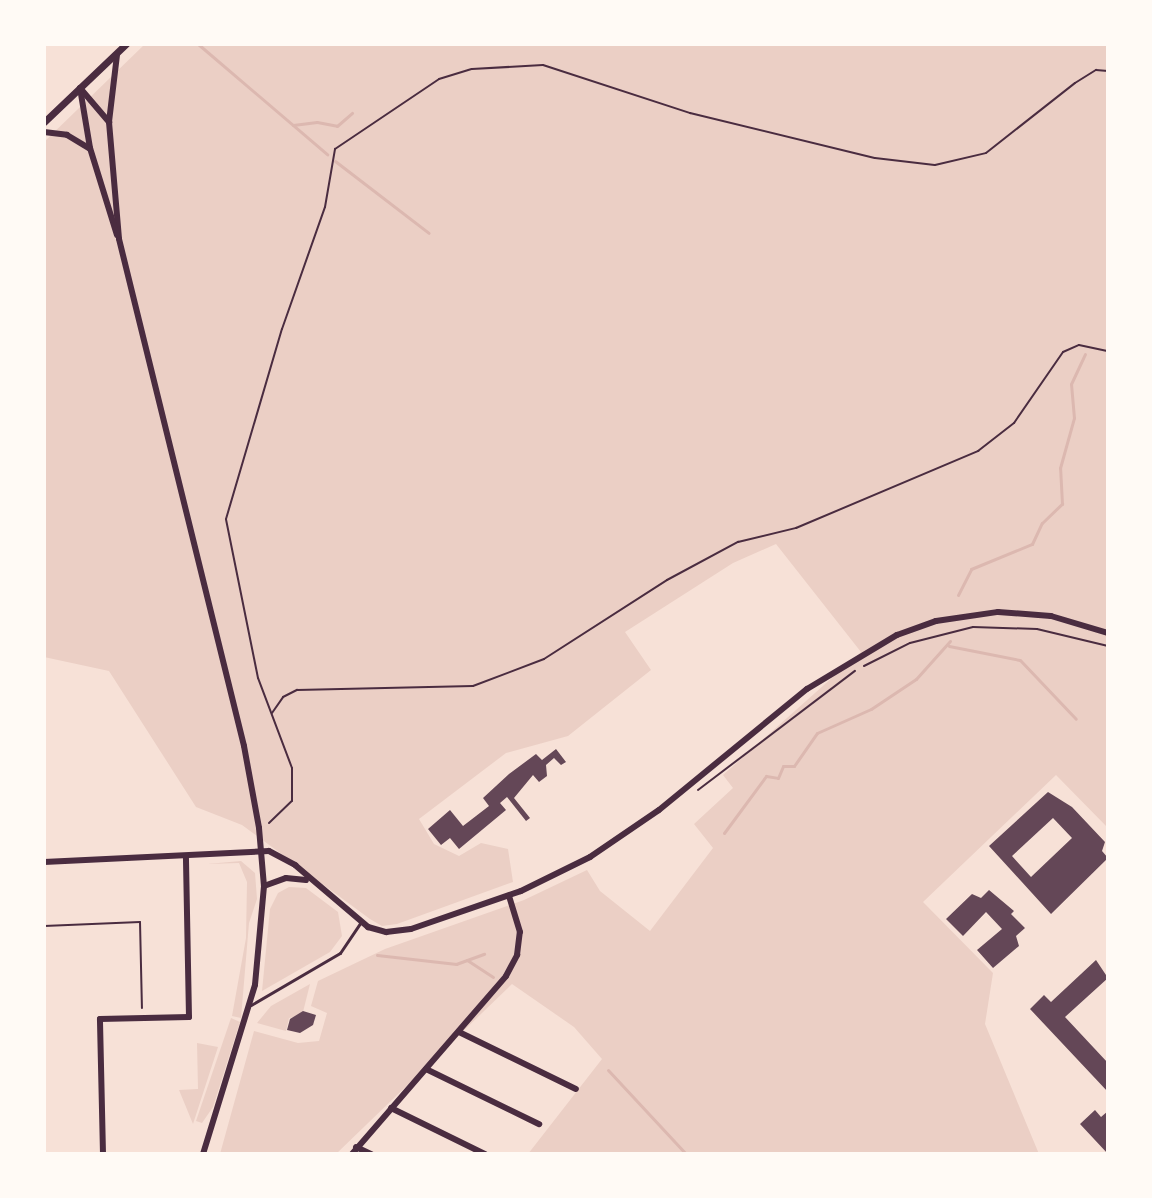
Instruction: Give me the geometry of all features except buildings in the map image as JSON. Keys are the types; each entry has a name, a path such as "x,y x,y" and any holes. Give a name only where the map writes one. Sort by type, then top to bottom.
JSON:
{"street":[{"path":"44,122 126,44"},
{"path":"118,52 109,122 119,239"},
{"path":"80,88 109,122"},
{"path":"80,88 90,148 119,239 244,746 262,852 264,886 251,1005 203,1154"},
{"path":"44,132 67,135 90,148"},
{"path":"44,862 279,853 360,923 394,933 509,896 590,857 691,784 831,672 918,627 1007,612 1051,616 1108,633"},
{"path":"103,1154 100,1019 189,1017 186,856"},
{"path":"264,886 286,878 309,882"},
{"path":"371,1154 354,1150 506,976 517,955 520,932 509,896"},
{"path":"459,1032 576,1089"},
{"path":"426,1069 539,1124"},
{"path":"391,1108 485,1154"}],"lane":[{"path":"251,1005 340,953 360,923"}],"path":[{"path":"267,825 292,801 292,768 258,678 226,519 282,329 325,207 335,149 361,128 447,76 543,65 690,113 875,158 935,165 986,153 1075,83 1096,70 1108,71"},
{"path":"271,714 283,697 297,690 473,686 544,659 667,580 738,542 796,528 978,451 1014,423 1063,352 1079,345 1108,351"},
{"path":"691,784 700,790 817,696 877,658 919,640 990,625 1080,636 1108,646"},
{"path":"44,926 140,922 142,1008"}],"shaded area":[{"path":"145,44 1108,44 1108,828 1056,775 923,902 993,973 985,1024 1039,1154 528,1154 602,1059 574,1027 512,984 336,1154 220,1154 254,1031 298,1043 319,1041 327,1013 311,1006 318,981 385,949 524,900 587,870 600,891 650,931 713,848 694,824 733,788 723,775 861,652 776,544 733,563 625,632 651,670 568,736 506,753 419,819 434,844 459,856 481,843 508,849 513,882 397,924 382,926 242,825 196,807 109,671 44,657 44,142"},
{"path":"241,861 255,873 257,899 249,923 241,1018 232,1016 246,938 247,882 239,863 207,864"},
{"path":"289,887 306,888 338,912 342,936 330,952 262,991 270,909 278,893"},
{"path":"310,984 302,1016 289,1018 286,1031 257,1023 271,1006"},
{"path":"231,1018 240,1022 213,1107 202,1123 196,1121"},
{"path":"197,1043 218,1047 193,1124 179,1090 198,1089"}],"waterway":[{"path":"198,44 327,154"},
{"path":"293,125 317,122 337,126 352,113"},
{"path":"335,161 429,233"},
{"path":"958,595 971,569 1032,544 1042,523 1062,504 1060,468 1074,418 1071,384 1085,354"},
{"path":"724,833 766,776 778,778 783,766 794,766 817,733 871,709 916,679 950,641"},
{"path":"949,646 1020,660 1076,719"},
{"path":"377,955 456,964 484,954"},
{"path":"467,960 493,977"},
{"path":"608,1070 686,1154"}]}
